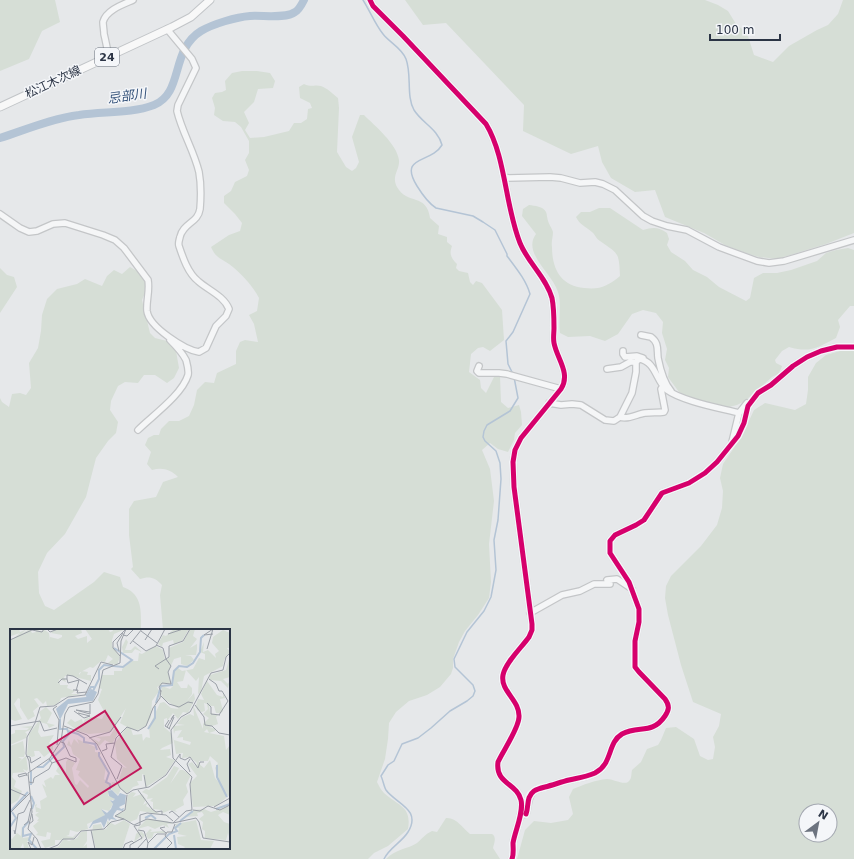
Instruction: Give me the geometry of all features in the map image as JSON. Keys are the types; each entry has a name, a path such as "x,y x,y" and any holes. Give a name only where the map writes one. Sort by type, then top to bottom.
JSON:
{"main road":[{"name":"松江木次線","path":"0,107 167,30 191,17 210,0"}],"street":[{"path":"109,56 103,23 105,18 115,8 133,0"},
{"path":"370,0 373,6 486,124 492,133 514,224 521,244 525,253 545,281 552,298 554,310 554,344 564,374 564,383 561,389 521,438 515,450 513,462 514,488 532,630 529,637 503,674 503,682 517,705 519,716 518,724 503,751 498,766 500,777 520,796 522,805 513,845 512,859"},
{"path":"0,214 20,228 29,232 37,231 53,224 65,224 103,235 121,244 148,280 147,312 153,324 186,348 195,351 203,351 208,345 216,326 226,316 229,310 227,305 218,296 197,281 193,276 189,270 179,244 181,232 184,227 195,220 199,214 201,196 199,172 178,111 178,105 196,68 187,52 167,30"},
{"path":"504,178 550,177 580,183 595,182 603,184 615,190 643,216 652,221 667,226 688,230 719,247 757,261 784,261 854,240"},
{"path":"138,430 176,394 188,375 183,354 162,331"},
{"path":"641,335 652,337 657,344 658,358 665,381 675,395"},
{"path":"520,815 526,814 529,797 535,791 562,782 580,779 598,771 606,762 615,741 620,736 628,731 656,726 668,711 669,707 667,702 636,667 635,641 640,616 639,609 632,589 610,553 610,541 615,535 644,520 662,493 689,483 718,462 738,436 744,423 748,406 758,393 771,385 793,366 807,357 821,351 837,347 854,347"},
{"path":"623,351 625,357 637,356 644,358 651,365 663,386 675,395 738,413"},
{"path":"607,369 621,367 630,362 636,362 639,359 647,361"},
{"path":"549,403 561,405 581,405 608,421 614,421 620,417 633,390 636,362"},
{"path":"479,366 477,371 479,373 499,373 515,376 561,389"},
{"path":"620,417 623,418 646,413 657,414 664,412 665,410 661,389 663,386"},
{"path":"731,445 738,413 744,409 749,400 753,399"},
{"path":"530,613 562,595 583,590 594,584 610,584 607,580 617,579 632,589"}],"shaded area":[{"path":"0,0 55,0 60,22 42,31 29,59 0,71"},
{"path":"405,0 705,0 728,11 736,24 747,33 754,55 773,62 789,46 828,25 838,14 843,0 854,0 854,233 826,244 777,259 759,257 746,253 725,245 704,233 665,217 655,190 635,192 611,178 602,162 598,146 571,154 523,131 524,105 446,23 423,25"},
{"path":"257,71 270,73 275,81 273,88 258,89 254,102 244,112 249,123 245,130 250,138 264,137 289,131 294,123 301,123 307,119 308,109 312,108 310,103 300,98 299,87 304,84 309,86 321,86 338,98 337,152 346,167 352,171 356,168 359,162 352,137 360,115 364,115 385,136 397,154 399,164 395,176 395,183 397,187 406,196 425,205 430,218 439,226 438,234 447,237 447,242 452,246 451,254 452,258 457,264 456,268 459,271 468,273 470,282 473,285 476,281 482,283 502,310 504,340 490,351 483,347 478,348 471,354 469,372 480,380 481,388 486,393 495,375 500,376 501,402 508,408 519,405 521,412 522,425 515,433 514,440 508,452 498,449 490,443 482,450 490,469 494,501 489,544 491,582 489,598 465,631 459,642 453,659 451,674 440,687 427,695 409,701 396,712 389,723 385,759 377,782 384,793 406,811 409,821 408,829 388,846 374,853 368,859 0,859 0,398 2,402 9,407 12,394 20,393 26,395 31,388 29,363 38,348 42,315 47,299 57,289 77,284 85,279 102,286 107,276 114,270 122,274 130,267 137,271 145,282 147,288 142,300 150,333 155,338 167,341 176,351 179,368 174,378 167,383 155,375 144,375 138,383 125,382 118,386 111,401 110,410 118,422 116,433 108,441 96,458 86,497 65,534 47,553 38,572 39,593 45,606 54,610 94,582 104,572 120,577 123,587 130,590 134,594 140,604 141,629 10,629 10,849 230,849 230,629 163,629 160,595 162,585 157,580 152,578 140,579 131,569 133,567 129,535 129,509 134,501 156,497 163,482 178,477 166,470 152,470 147,464 151,452 145,445 148,438 154,435 159,435 161,429 169,421 179,421 189,416 194,405 197,390 205,382 214,383 217,373 236,364 236,351 240,342 245,340 258,342 254,324 249,315 257,311 259,298 242,275 217,256 211,247 229,235 240,231 242,223 224,203 224,196 231,191 235,182 247,176 249,170 245,160 249,153 249,141 241,127 235,122 223,121 214,115 215,108 212,98 215,93 226,90 225,81 232,73"},
{"path":"529,205 541,207 545,210 548,222 553,232 552,255 556,269 564,280 576,287 599,288 608,285 620,276 618,257 614,251 599,240 579,222 576,217 581,212 590,212 599,208 610,208 643,230 656,228 667,233 669,239 667,245 671,252 685,261 693,270 707,277 719,287 746,301 750,298 754,278 763,273 777,273 791,270 817,261 826,253 836,250 848,248 854,250 854,306 850,306 838,320 840,327 836,338 813,348 803,350 789,347 782,351 775,360 776,363 782,366 778,374 772,377 745,401 729,407 703,402 687,397 679,392 668,377 669,368 665,360 667,349 662,333 663,322 656,313 643,310 632,314 618,334 605,341 590,336 568,337 560,333 560,301 558,292 555,285 535,256 533,241 536,234 522,216 523,209"},
{"path":"0,268 7,275 14,277 17,287 0,313"},
{"path":"840,351 854,351 854,859 517,859 525,830 534,821 551,823 568,820 573,814 569,797 573,789 589,783 607,779 623,783 628,782 631,778 632,770 641,762 647,749 658,745 666,728 676,727 694,739 700,756 708,760 713,759 715,747 713,737 719,726 721,714 693,702 681,665 668,615 665,598 666,586 671,576 701,546 717,525 722,508 723,491 720,478 723,464 742,436 754,410 765,403 795,410 806,404 808,377 816,363 826,355"},
{"path":"446,818 453,819 459,823 470,834 494,835 495,838 493,848 500,859 386,859 393,853 417,843 425,835 432,831 437,832"}],"waterway":[{"name":"忌部川","path":"0,138 49,121 88,114 136,110 154,105 163,99 170,91 185,49 191,39 201,31 218,23 238,18 291,14 298,10 304,0"},
{"path":"363,0 377,26 404,55 408,65 410,98 414,110 417,115 433,130 440,139 442,145 437,151 414,164 411,169 412,176 417,186 428,201 436,208 473,216 495,230 507,256 526,284 530,294 513,332 506,341 508,364 513,374"},
{"path":"384,859 408,832 412,818 410,812 386,790 381,776 388,765 394,761 402,744 418,738 450,711 467,701 473,696 475,691 473,685 455,667 454,659 467,632 484,611 491,597 496,570 494,540 498,520 501,479 500,463 496,451 485,441 483,437 487,425 510,411 518,398 514,377"}],"cycle path":[{"path":"370,0 373,6 486,124 498,151 511,213 520,243 523,250 546,283 553,302 554,341 564,372 564,383 561,389 521,438 515,450 513,462 514,487 532,630 529,637 507,665 503,675 504,686 516,706 519,717 514,733 498,762 500,775 519,794 522,805 513,843 512,859"},
{"path":"526,814 531,793 541,788 595,773 605,764 617,738 628,731 655,726 665,716 668,710 668,704 665,699 635,667 635,641 639,622 639,609 629,582 610,553 610,541 615,535 644,520 662,493 689,483 705,473 717,462 738,436 744,423 748,406 758,393 771,385 793,366 807,357 821,351 837,347 854,347"}]}
